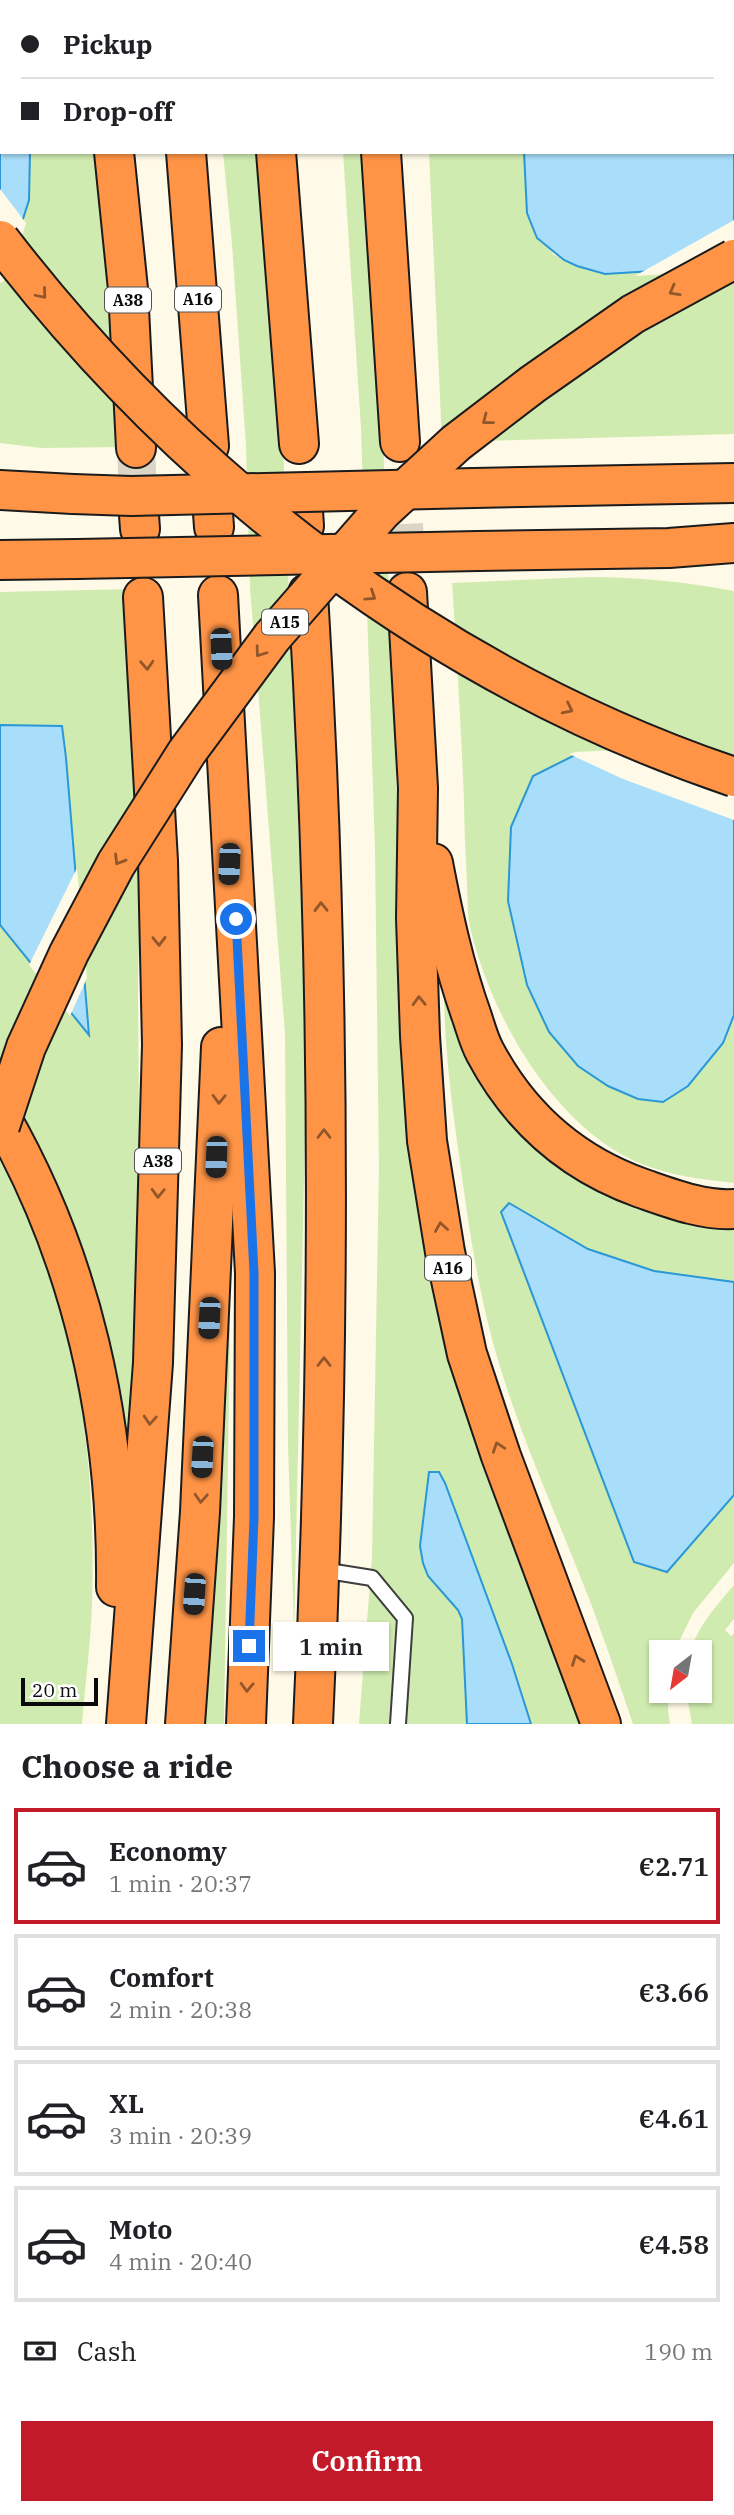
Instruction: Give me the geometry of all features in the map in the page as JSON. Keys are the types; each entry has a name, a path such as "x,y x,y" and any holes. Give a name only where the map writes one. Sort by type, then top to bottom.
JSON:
{"highway":[{"name":"A38","path":"114,154 128,289 136,448"},
{"name":"A16","path":"186,154 209,446"},
{"path":"276,154 299,444"},
{"path":"282,216 290,154"},
{"path":"381,154 400,442"},
{"path":"0,240 99,361 153,415 209,468 278,526 369,595 436,638 523,687 606,728 688,762 734,777"},
{"name":"A15","path":"0,1126 26,1047 69,953 116,864 187,752 272,637 382,511 456,443 533,384 633,314 734,259"},
{"path":"0,560 77,559 217,522 474,488 734,483"},
{"path":"0,490 73,494 217,522 478,551 669,548 734,543"},
{"path":"669,548 734,564"},
{"name":"A16","path":"407,592 418,788 416,918 420,1037 427,1141 445,1252 471,1367 501,1456 601,1724"},
{"path":"308,593 317,746 324,1058 323,1416 313,1724"},
{"path":"218,595 254,1273 254,1517 246,1724"},
{"name":"A38","path":"126,1724 153,1363 162,1045 158,861 143,597"},
{"path":"418,788 460,985 484,1051 516,1101 556,1143 610,1177 667,1197 722,1210 734,1209"},
{"path":"185,1724 201,1484 231,810"},
{"path":"0,1116 21,1153 51,1221 79,1298 95,1366 110,1459 116,1560 117,1724"}],"lane":[{"path":"320,1570 372,1578 405,1618 398,1724"}],"green space":[{"path":"30,154 102,154 123,447 41,448 0,443 0,279 29,200"},
{"path":"223,154 258,154 283,445 307,1044 294,1631 288,1444 285,1033 250,587 246,445"},
{"path":"343,154 367,154 379,336 402,924 402,1054 418,1199 580,1724 531,1724 512,1664 445,1483 439,1473 430,1472 423,1525 425,1567 429,1578 450,1599 462,1619 467,1724 359,1724 372,1557 379,1168 375,849 361,428"},
{"path":"429,154 524,154 527,213 553,254 577,266 605,274 734,266 734,434 442,442"},
{"path":"589,577 662,581 734,591 734,768 638,1099 662,1101 688,1086 715,1052 734,1015 734,1183 656,1169 621,1154 589,1132 560,1104 513,1036 494,999 470,927 452,583"},
{"path":"132,589 141,865 134,1370 127,1459 81,1251 58,1184 25,1120 0,1084 0,925 88,1034 90,1032 80,946 62,726 0,725 0,592"},
{"path":"444,987 512,1118 734,1219 734,1563 693,1613 680,1640 649,1640 649,1703 668,1703 670,1724 633,1724 593,1609 534,1462 502,1373 476,1265 453,1113"},
{"path":"0,1151 46,1258 63,1314 84,1427 92,1543 91,1617 82,1724 0,1724"},
{"path":"230,1327 224,1724 197,1724 225,1330"},
{"path":"734,1585 734,1619 725,1630 731,1636 734,1633 734,1724 692,1724 688,1703 712,1703 712,1640 694,1640"}],"water":[{"path":"0,154 30,154 29,200 9,263 0,279"},
{"path":"524,154 734,154 734,266 605,274 564,260 537,238 527,213"},
{"path":"0,725 62,726 89,1035 0,925"},
{"path":"575,755 734,768 734,1015 723,1043 688,1086 663,1102 638,1099 608,1086 578,1066 549,1032 527,985 508,901 511,827 533,776"},
{"path":"509,1203 588,1249 654,1271 734,1282 734,1495 667,1572 634,1562 501,1212"},
{"path":"429,1472 439,1472 445,1483 512,1664 531,1724 467,1724 462,1619 458,1610 428,1576 420,1546"}],"pier":[{"path":"0,189 26,223 13,265 0,283"},
{"path":"734,220 734,270 635,276"},
{"path":"616,750 734,765 734,820 623,779 569,754"},
{"path":"77,868 87,978 70,1016 29,965"}],"tunnel":[{"path":"136,448 139,515"},
{"path":"404,524 407,586"}],"route":[{"path":"236,919 254,1273 254,1517 249,1646"}]}
